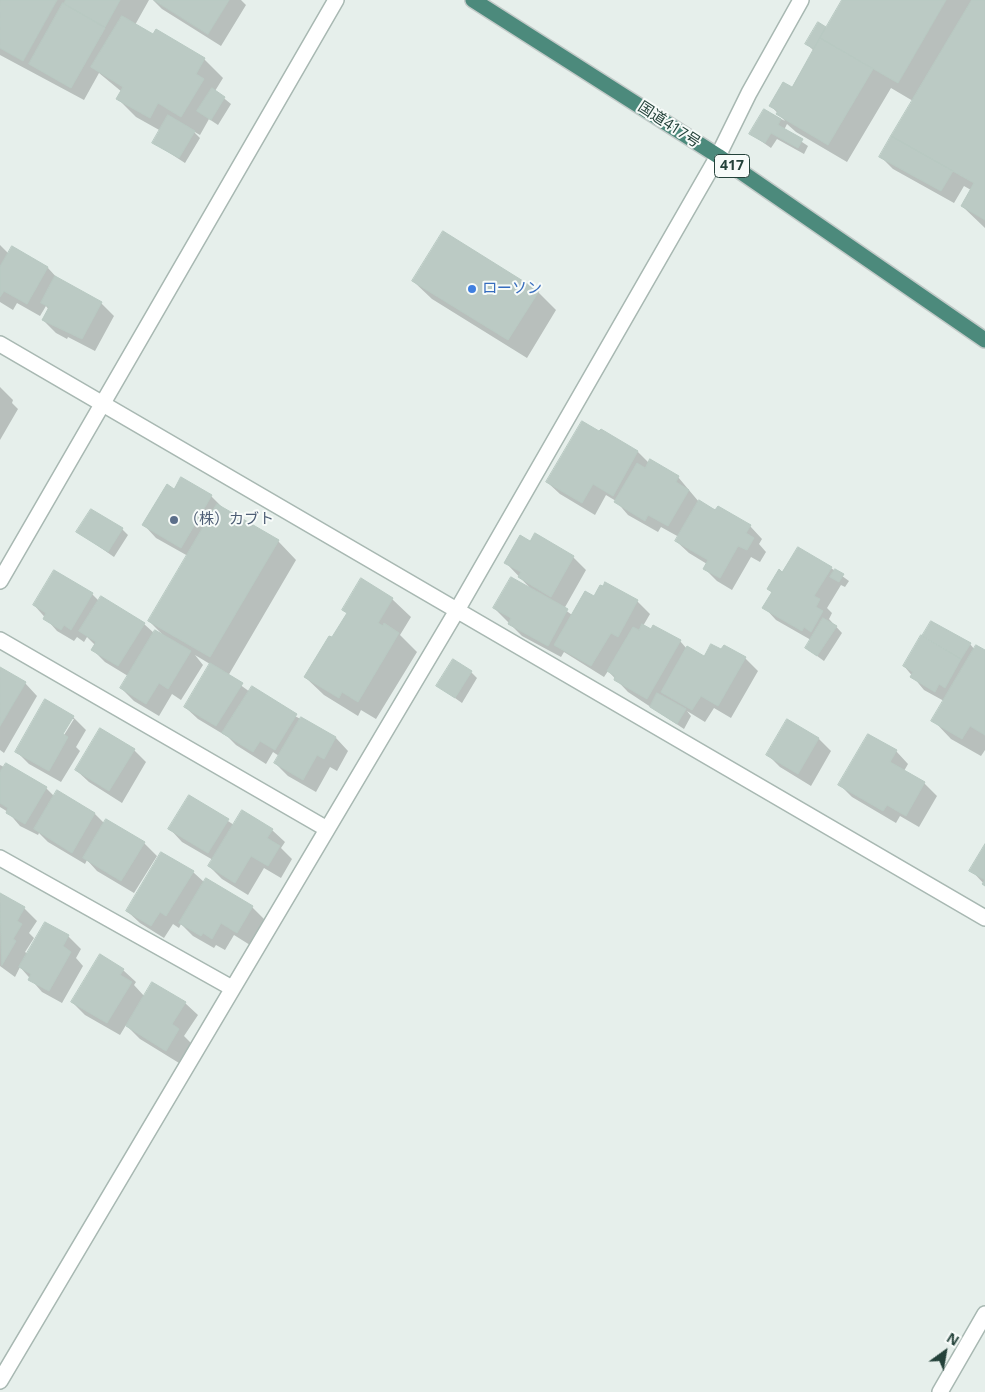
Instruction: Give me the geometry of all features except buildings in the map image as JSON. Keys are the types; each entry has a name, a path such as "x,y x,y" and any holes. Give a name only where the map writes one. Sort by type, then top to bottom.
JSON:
{"highway":[{"name":"国道417号","path":"473,0 718,156 985,340"}],"street":[{"path":"0,581 336,0"},
{"path":"0,1381 456,612 718,156 749,93 801,0"},
{"path":"0,344 456,612 985,918"},
{"path":"0,640 327,829"},
{"path":"0,858 232,988"},
{"path":"940,1392 985,1314"}],"place":[{"name":"ローソン","path":"472,289"},
{"name":"（株）カブト","path":"174,520"}]}
